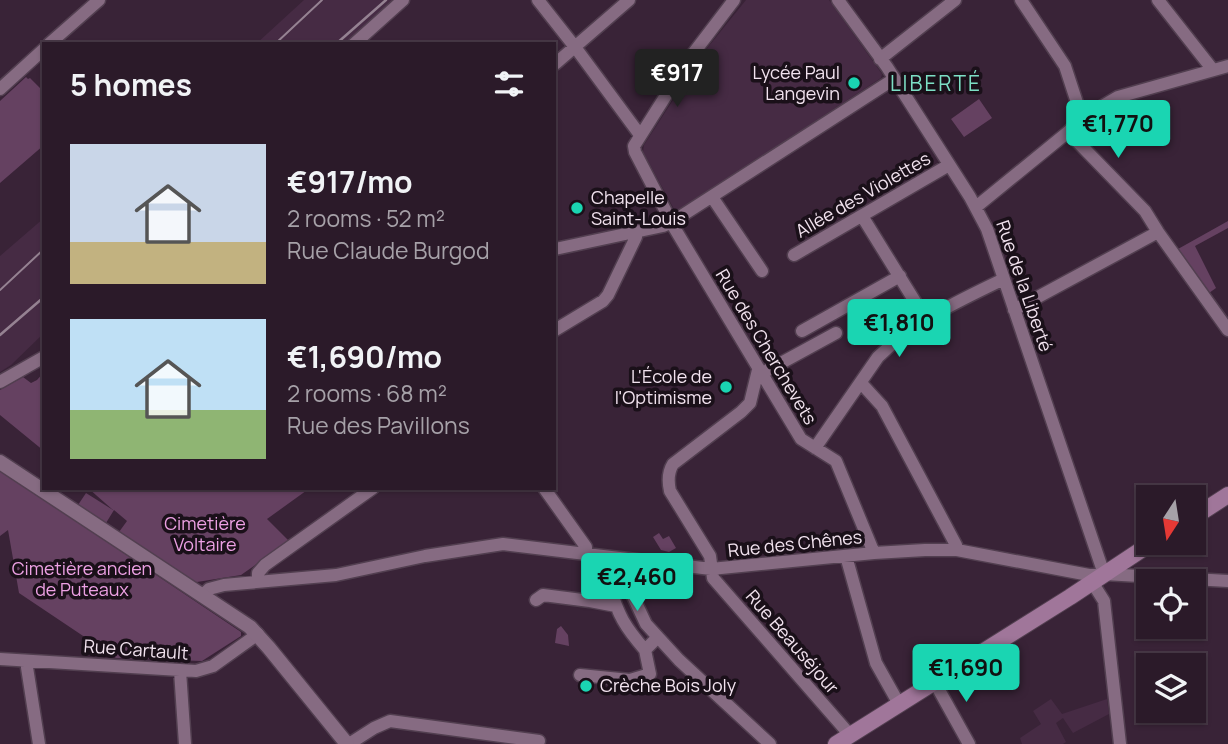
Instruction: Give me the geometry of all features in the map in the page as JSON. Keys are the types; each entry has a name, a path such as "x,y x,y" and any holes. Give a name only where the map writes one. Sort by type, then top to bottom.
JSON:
{"main road":[{"path":"1206,509 1228,495"},
{"path":"843,740 1136,553"}],"street":[{"path":"51,42 99,0"},
{"path":"356,42 402,0"},
{"path":"538,0 640,135 689,59 734,0"},
{"path":"556,63 629,0"},
{"name":"Rue de la Liberté","path":"838,0 894,79 976,207 987,229 1104,601 1120,744"},
{"path":"880,59 955,0"},
{"path":"1021,0 1065,66 1082,118"},
{"path":"1158,0 1213,70"},
{"path":"0,89 42,51"},
{"path":"976,207 1082,118 1118,97 1228,66"},
{"path":"556,249 672,222 894,79"},
{"path":"1068,132 1145,211 1228,330"},
{"name":"Rue des Cherchevets","path":"640,135 634,146 635,152 672,222 801,439 836,461 874,553"},
{"name":"Allée des Violettes","path":"794,256 949,165"},
{"path":"712,197 762,271"},
{"path":"862,216 927,321"},
{"path":"556,329 603,301 608,295 636,237 635,232"},
{"path":"1014,310 1158,232"},
{"path":"802,331 900,276"},
{"path":"815,448 878,357 891,344 952,305 1004,279"},
{"path":"760,372 836,333"},
{"path":"0,382 42,358"},
{"name":"Rue Beauséjour","path":"760,372 750,403 673,464 668,476 670,491 710,556 713,578 843,740"},
{"path":"861,383 883,406 957,550"},
{"path":"0,462 242,621 258,634 348,744 390,721 539,741"},
{"path":"258,581 258,573 265,565 370,490"},
{"path":"545,490 586,547 586,554"},
{"name":"Rue des Chênes","path":"203,595 214,587 336,575 425,556 503,544 711,569 874,553 957,550 1098,578 1228,581"},
{"path":"846,556 876,663 899,704"},
{"path":"619,558 622,573 646,624 712,692 771,744"},
{"path":"580,675 630,680 650,674 645,650 627,630 610,587"},
{"path":"536,600 543,595 616,606"},
{"name":"Rue Cartault","path":"0,659 196,671 214,666 258,634"},
{"path":"645,650 658,637"},
{"path":"24,661 39,744"},
{"path":"180,671 185,744"},
{"path":"934,681 967,743"}],"shaded area":[{"path":"304,0 399,0 352,42 258,42"},
{"name":"Lycée Paul Langevin","path":"746,0 829,0 882,74 881,78 679,210 674,209 643,152 644,145 704,52"},
{"path":"42,220 42,335 0,372 0,256"},
{"path":"1051,699 1062,714 1107,699 1109,714 1073,733 1063,718 1056,723 1066,742 1063,744 1022,744 1020,738 1041,724 1033,711"}],"green space":[{"path":"26,77 42,90 42,147 0,183 0,101"},
{"path":"979,99 992,118 964,137 951,119"},
{"path":"920,158 925,168 910,177 904,167"},
{"path":"1228,221 1228,228 1195,246 1216,288 1209,293 1178,249"},
{"path":"42,374 42,449 0,415 0,390 23,377 31,383"},
{"name":"Cimetière ancien de Puteaux","path":"0,470 241,632 241,636 202,661 116,658 19,593 8,530 0,536"},
{"name":"Cimetière Voltaire","path":"90,490 307,490 267,519 289,541 241,575 197,582 119,532 127,521 114,510 106,523 78,505 86,493 113,510"},
{"path":"659,533 663,539 669,536 676,548 669,552 661,550 653,537"},
{"path":"561,626 568,635 569,646 555,643 557,629"}],"tram line":[{"path":"277,42 322,0"},
{"path":"0,290 42,251"}],"railway":[{"path":"338,42 386,0"},
{"path":"0,335 42,299"}],"place":[{"name":"Lycée Paul Langevin","path":"854,83"},
{"name":"Chapelle Saint-Louis","path":"577,208"},
{"name":"L'École de l'Optimisme","path":"726,387"},
{"name":"Crèche Bois Joly","path":"586,686"}],"district":[{"name":"LIBERTÉ","path":"936,84"}]}
